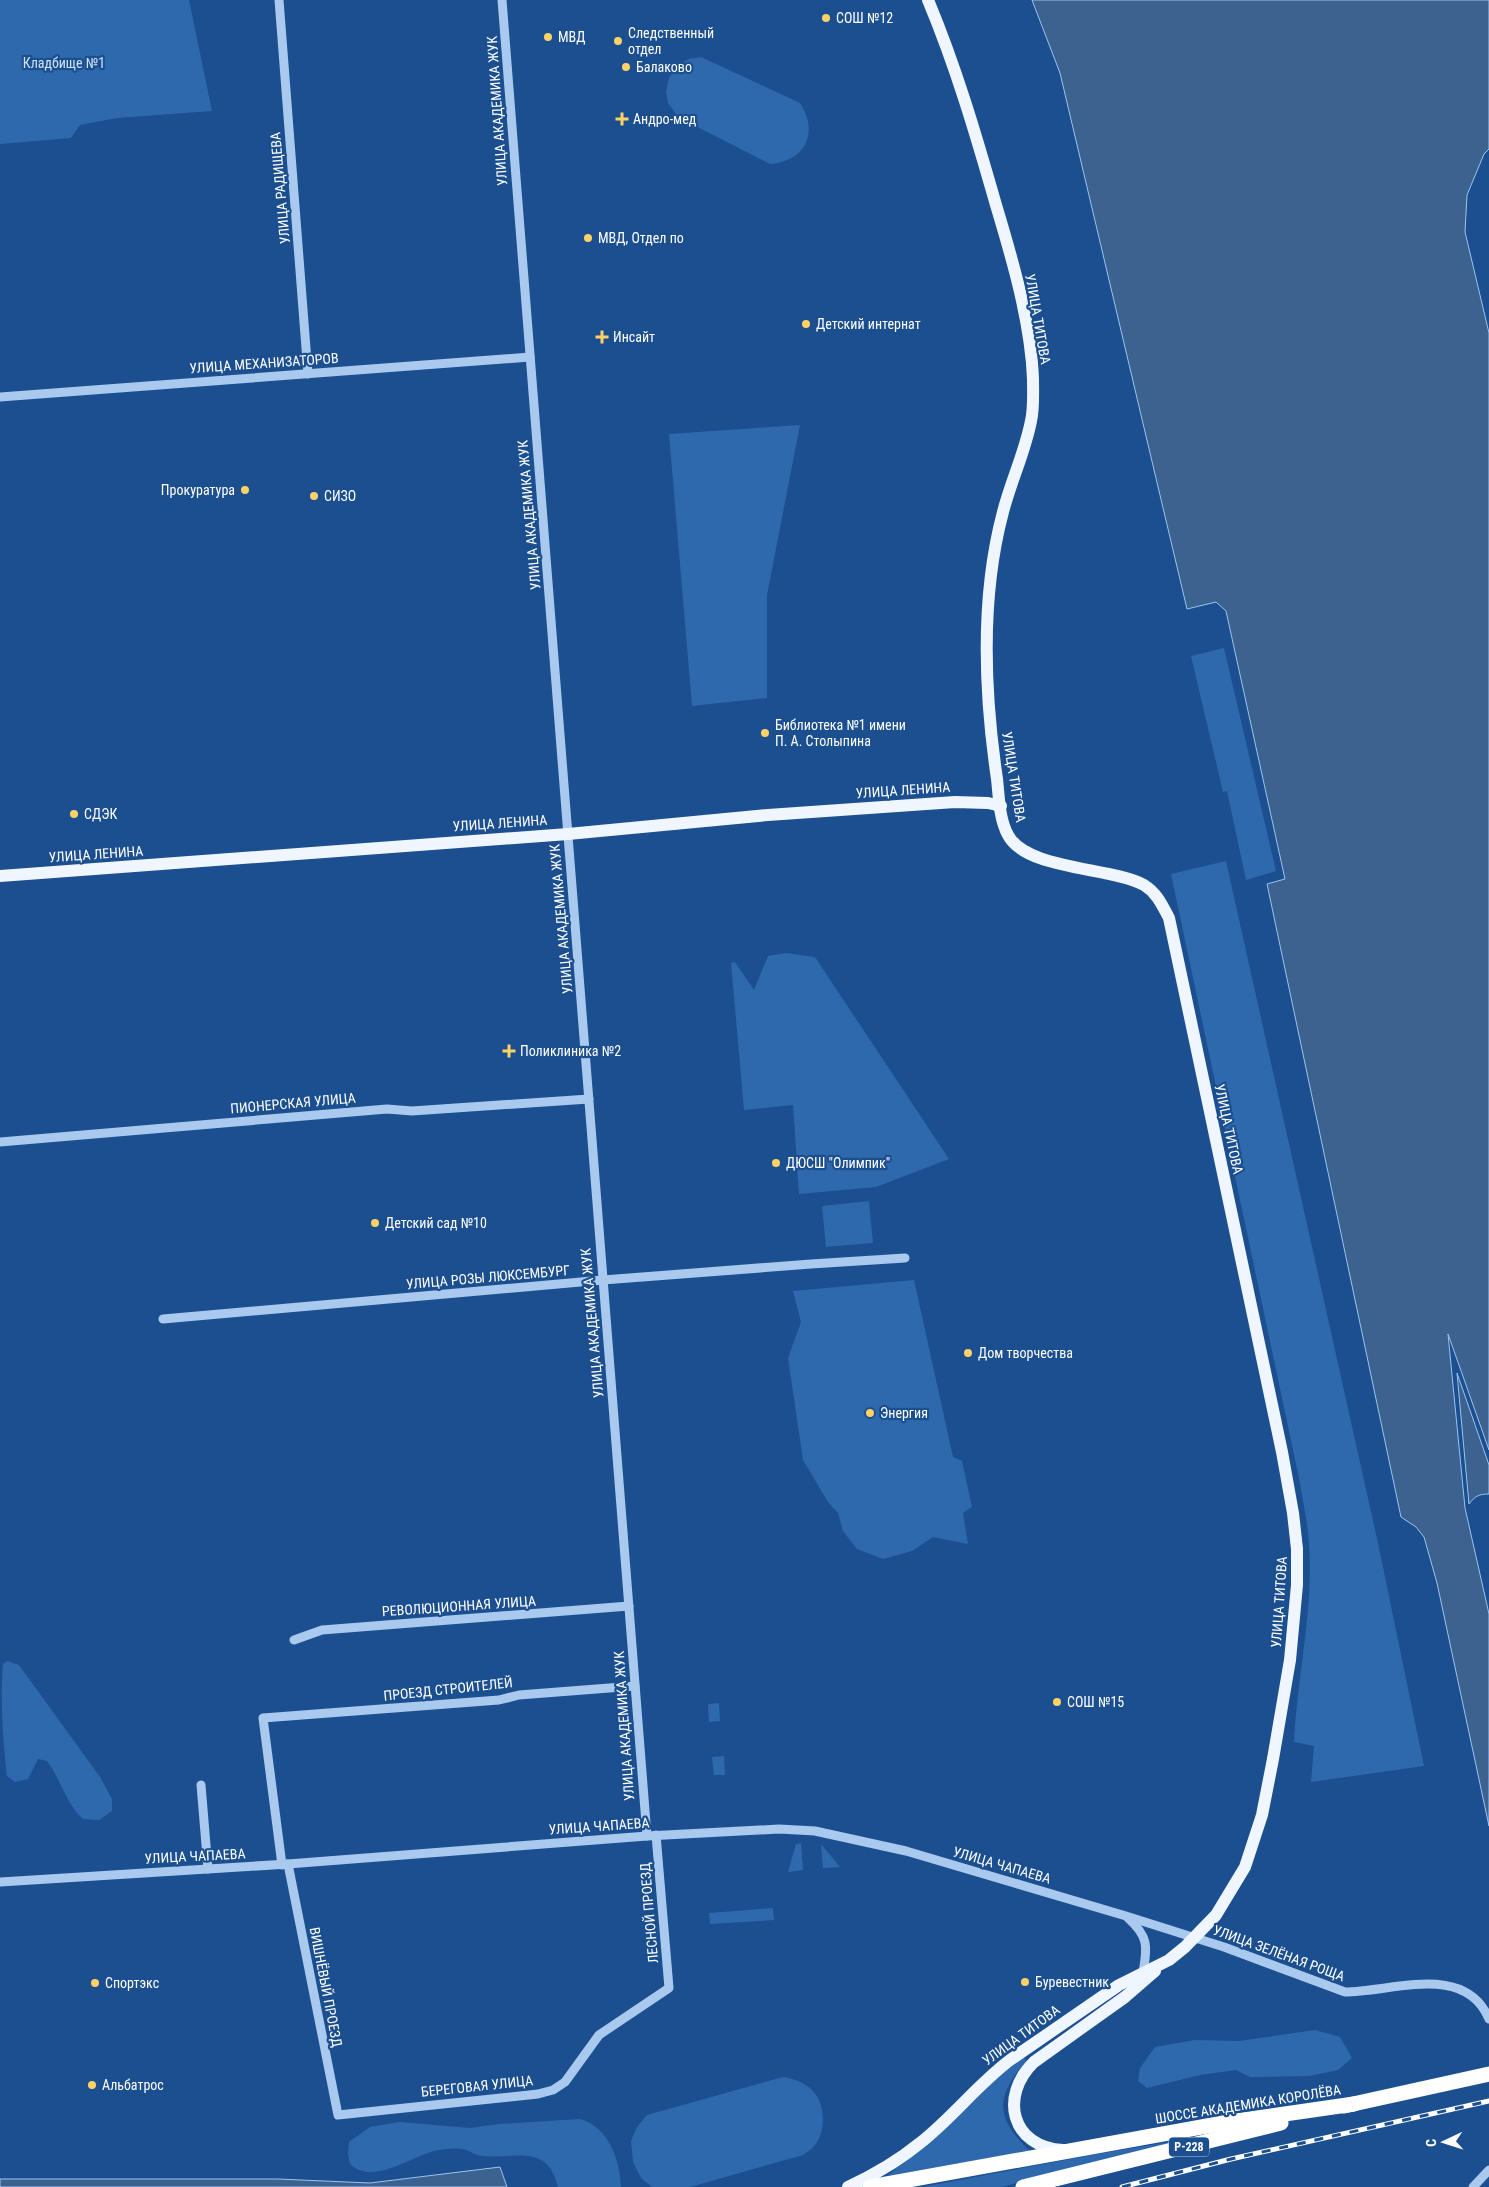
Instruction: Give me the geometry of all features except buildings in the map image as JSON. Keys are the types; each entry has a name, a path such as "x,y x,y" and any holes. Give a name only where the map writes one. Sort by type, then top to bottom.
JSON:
{"highway":[{"name":"Р-228","path":"1354,2104 1489,2074"},
{"name":"ШОССЕ АКАДЕМИКА КОРОЛЁВА","path":"870,2187 1229,2122 1354,2104"},
{"name":"ШОССЕ АКАДЕМИКА КОРОЛЁВА","path":"1022,2187 1354,2104"}],"main road":[{"name":"УЛИЦА ТИТОВА","path":"848,2187 872,2176 921,2143 992,2073 1119,1985 1169,1960 1195,1938 1216,1915 1235,1886 1252,1848 1263,1809 1290,1660 1298,1585 1293,1513 1270,1390 1169,918 1159,898 1144,886 1123,878 1046,859 1022,849 1008,835 1001,806 988,689 986,632 989,584 1003,512 1032,420 1033,379 1029,340 1010,251 965,98 928,0"},
{"name":"УЛИЦА ЛЕНИНА","path":"0,876 568,834 768,815 954,802 988,803 1001,806"},
{"path":"1073,2151 1040,2145 1023,2131 1017,2122 1014,2104 1014,2093 1019,2081 1034,2062 1125,1997 1169,1960"}],"street":[{"name":"УЛИЦА РАДИЩЕВА","path":"279,0 308,374"},
{"name":"УЛИЦА АКАДЕМИКА ЖУК","path":"502,0 635,1686 651,1835"},
{"name":"УЛИЦА МЕХАНИЗАТОРОВ","path":"0,397 530,357"},
{"name":"ПИОНЕРСКАЯ УЛИЦА","path":"0,1142 386,1108 412,1111 589,1099"},
{"name":"УЛИЦА РОЗЫ ЛЮКСЕМБУРГ","path":"163,1319 603,1280 905,1258"},
{"name":"РЕВОЛЮЦИОННАЯ УЛИЦА","path":"294,1640 322,1630 629,1606"},
{"name":"ПРОЕЗД СТРОИТЕЛЕЙ","path":"263,1718 498,1700 519,1695 635,1686"},
{"name":"ВИШНЁВЫЙ ПРОЕЗД","path":"263,1718 285,1864 338,2114"},
{"path":"201,1785 208,1869"},
{"name":"УЛИЦА ЧАПАЕВА","path":"0,1882 285,1864 651,1835 779,1829 815,1831 906,1851 1195,1938"},
{"name":"ЛЕСНОЙ ПРОЕЗД","path":"651,1835 669,1988"},
{"path":"1126,1916 1140,1929 1145,1941 1146,1953 1142,1972"},
{"name":"УЛИЦА ЗЕЛЁНАЯ РОЩА","path":"1195,1938 1345,1992 1363,1992 1432,1983 1458,1988 1471,1994 1485,2009 1489,2019"},
{"name":"БЕРЕГОВАЯ УЛИЦА","path":"338,2114 538,2094 553,2090 565,2082 599,2035 669,1988"},
{"path":"1473,2187 1489,2170"}],"green space":[{"name":"Кладбище №1","path":"0,0 189,0 212,111 117,118 80,125 71,138 0,144"},
{"path":"701,57 800,103 806,114 808,134 806,143 800,151 782,162 770,164 678,117 668,103 666,91 669,78 678,65 689,59"},
{"path":"800,425 767,595 767,698 692,706 669,434"},
{"path":"1224,648 1276,871 1246,880 1227,791 1223,792 1191,656"},
{"path":"1226,861 1378,1543 1424,1766 1311,1782 1314,1746 1294,1742 1309,1594 1308,1529 1300,1483 1171,874"},
{"path":"786,953 815,957 949,1159 876,1187 799,1194 793,1105 744,1110 731,963 735,962 754,990 768,956"},
{"path":"869,1201 873,1243 826,1247 822,1206"},
{"name":"Энергия","path":"914,1280 953,1457 962,1461 972,1507 963,1513 968,1544 933,1537 912,1551 883,1559 857,1549 843,1531 838,1513 828,1502 803,1460 788,1358 801,1322 793,1291"},
{"path":"7,1661 19,1665 100,1777 112,1799 112,1811 99,1820 83,1819 77,1813 47,1761 38,1759 28,1779 15,1782 7,1776 2,1692 3,1664"},
{"path":"719,1703 720,1721 709,1722 708,1704"},
{"path":"724,1756 725,1775 714,1775 712,1757"},
{"path":"801,1843 803,1870 788,1872 796,1844"},
{"path":"821,1844 840,1867 823,1868"},
{"path":"773,1908 774,1920 710,1924 709,1913"},
{"path":"1315,2030 1340,2037 1352,2058 1338,2070 1309,2076 1250,2077 1236,2070 1200,2075 1147,2088 1138,2081 1140,2068 1155,2047 1195,2040 1239,2041"},
{"path":"1024,2057 1026,2061 1009,2086 1004,2097 1003,2107 1005,2118 1010,2128 1030,2151 887,2176 1006,2071"},
{"path":"783,2077 806,2085 816,2095 822,2109 823,2122 820,2136 814,2146 803,2155 690,2187 652,2187 641,2178 633,2162 631,2141 637,2127 647,2115"},
{"path":"580,2119 598,2129 611,2146 618,2166 621,2187 558,2187 553,2173 546,2164 529,2156 483,2156 462,2149 445,2149 382,2171 370,2172 360,2170 350,2164 348,2154 349,2142 370,2127 399,2122 470,2128 499,2124"},
{"path":"1223,2133 1001,2187 922,2187 1097,2154"}],"shaded area":[{"path":"1032,0 1489,0 1489,149 1484,154 1467,195 1465,232 1489,333 1489,1450 1448,1334 1465,1508 1489,1614 1489,1826 1437,1583 1424,1537 1416,1527 1401,1517 1267,884 1285,879 1226,611 1216,602 1187,609 1060,73"},
{"path":"1457,1373 1489,1465 1489,1494 1478,1496 1469,1504"},
{"path":"500,2167 507,2187 0,2187 0,2179 278,2179 370,2183"}],"railway":[{"path":"1122,2187 1231,2159 1489,2101"}],"place":[{"name":"СОШ №12","path":"826,18"},
{"name":"МВД","path":"548,37"},
{"name":"Следственный отдел","path":"618,41"},
{"name":"Балаково","path":"626,67"},
{"name":"Андро-мед","path":"622,119"},
{"name":"МВД, Отдел по","path":"588,238"},
{"name":"Детский интернат","path":"806,324"},
{"name":"Инсайт","path":"602,337"},
{"name":"Прокуратура","path":"245,490"},
{"name":"СИЗО","path":"314,496"},
{"name":"Библиотека №1 имени П. А. Столыпина","path":"765,733"},
{"name":"СДЭК","path":"74,814"},
{"name":"Поликлиника №2","path":"509,1051"},
{"name":"ДЮСШ \"Олимпик\"","path":"776,1163"},
{"name":"Детский сад №10","path":"375,1223"},
{"name":"Дом творчества","path":"968,1353"},
{"name":"Энергия","path":"870,1413"},
{"name":"СОШ №15","path":"1057,1702"},
{"name":"Буревестник","path":"1025,1982"},
{"name":"Спортэкс","path":"95,1983"},
{"name":"Альбатрос","path":"92,2085"}]}
